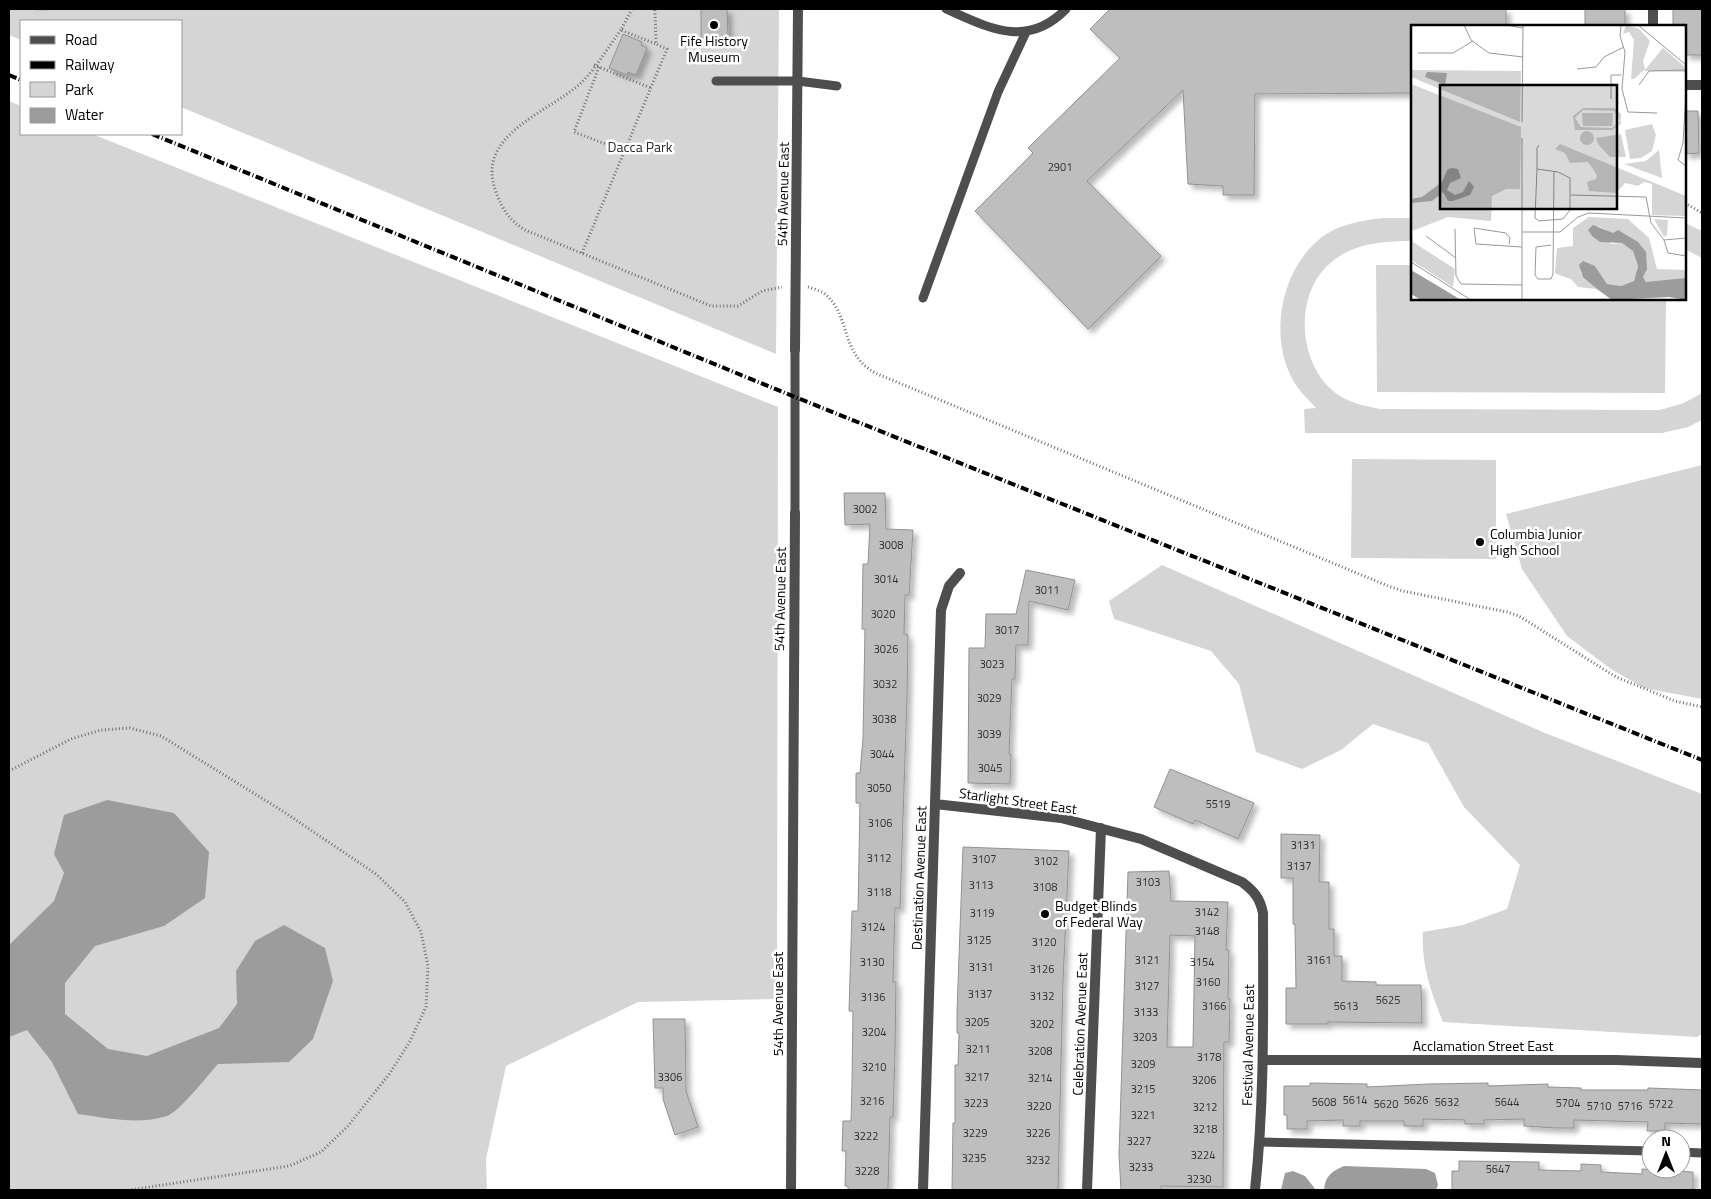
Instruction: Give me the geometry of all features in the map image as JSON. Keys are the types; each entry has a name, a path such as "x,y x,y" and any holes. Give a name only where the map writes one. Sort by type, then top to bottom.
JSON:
{"street":[{"name":"54th Avenue East","path":"795,350 798,9"},
{"path":"1653,9 1654,25"},
{"path":"1686,85 1702,85"},
{"name":"54th Avenue East","path":"791,1190 795,513"},
{"name":"Destination Avenue East","path":"923,1190 941,610 950,586 960,573"},
{"name":"Starlight Street East","path":"935,804 1062,818 1141,839 1242,882 1260,900"},
{"name":"Celebration Avenue East","path":"1087,1190 1101,828"},
{"name":"Festival Avenue East","path":"1255,1190 1260,1142 1263,1060 1263,913 1260,900"},
{"name":"Acclamation Street East","path":"1263,1060 1616,1060 1702,1064"}],"lane":[{"path":"946,9 994,30 1026,32 1057,18 1066,9"},
{"path":"923,298 998,92 1026,32"},
{"path":"716,81 798,80 837,86"},
{"name":"54th Avenue East","path":"795,350 795,513"},
{"path":"1260,1142 1641,1151"}],"path":[{"path":"36,9 49,9"},
{"path":"632,9 621,30 582,81 544,111 516,127 504,139 498,150 493,175 498,199 514,224 711,306 738,306 762,291 808,286 825,294 836,307 853,352 865,367 875,373 1388,586 1518,616 1616,677 1675,701 1702,707"},
{"path":"654,9 656,44"},
{"path":"582,253 667,49 621,30"},
{"path":"594,65 651,88"},
{"path":"599,67 574,132 624,151"},
{"path":"1686,204 1702,213"},
{"path":"9,771 71,739 101,730 130,728 161,736 281,810 376,874 404,902 421,932 428,966 426,1007 409,1043 390,1073 348,1126 321,1152 289,1166 129,1190"}],"green space":[{"name":"Dacca Park","path":"9,9 779,9 776,354 182,107 182,20 20,20 20,40 9,35"},
{"path":"9,101 20,106 20,135 95,135 778,407 777,999 638,1002 506,1066 486,1159 487,1190 9,1190"},
{"path":"1384,218 1411,218 1411,241 1378,243 1356,248 1345,253 1326,267 1315,281 1308,297 1305,315 1305,334 1309,352 1316,370 1326,384 1345,399 1380,409 1660,410 1684,403 1702,393 1702,420 1688,427 1662,433 1305,433 1304,409 1316,408 1298,388 1288,369 1282,349 1280,327 1283,304 1289,283 1298,263 1312,246 1328,233 1348,224"},
{"path":"1686,223 1702,231 1702,258 1686,250"},
{"path":"1376,265 1411,265 1411,300 1666,300 1665,393 1377,392"},
{"path":"1352,459 1496,460 1496,559 1351,558"},
{"path":"1702,465 1702,699 1644,688 1611,669 1567,636 1522,569 1506,514"},
{"path":"1162,565 1545,733 1702,794 1702,1034 1697,1037 1443,1022 1425,967 1423,932 1463,925 1507,909 1520,865 1464,807 1428,743 1373,724 1341,750 1302,769 1256,752 1239,684 1211,651 1114,619 1109,601"}],"water":[{"path":"107,800 174,813 209,852 205,898 164,926 95,946 65,983 65,1014 108,1049 147,1056 219,1028 237,1004 236,971 255,941 284,925 325,948 333,981 313,1039 289,1062 218,1064 179,1108 167,1116 156,1119 122,1120 78,1114 52,1062 27,1030 9,1037 9,945 54,901 64,873 54,854 64,815"},
{"path":"1344,1166 1426,1169 1435,1173 1438,1185 1436,1190 1324,1190 1330,1175"},
{"path":"1293,1171 1305,1176 1316,1190 1281,1190 1285,1173"}],"building":[{"name":"Fife History Museum","path":"701,9 727,9 728,37 701,37"},
{"path":"1110,9 1506,9 1506,25 1411,25 1411,93 1255,94 1254,195 1223,195 1223,186 1188,184 1183,90 1087,181 1161,256 1088,329 975,211 1033,153 1028,148 1120,58 1090,29"},
{"path":"1585,9 1625,9 1625,25 1585,25"},
{"path":"1673,9 1702,9 1702,55 1686,55 1686,25 1673,25"},
{"path":"623,34 642,42 641,45 647,48 636,75 628,72 627,75 609,68"},
{"path":"1686,111 1698,111 1699,153 1686,154"},
{"path":"844,493 885,493 886,529 913,530 909,595 905,595 904,634 908,635 907,699 900,908 895,908 893,982 896,982 895,1052 893,1117 890,1117 888,1190 848,1190 848,1186 845,1186 846,1151 842,1151 843,1121 851,1121 853,1011 849,1011 852,911 858,911 860,803 856,803 856,773 860,773 863,738 865,629 862,629 863,564 868,564 870,524 845,525"},
{"path":"1026,570 1075,580 1068,610 1029,601 1028,645 1016,645 1015,679 1012,679 1009,754 1011,754 1010,784 968,783 969,648 985,648 986,614 1016,614"},
{"path":"1170,769 1254,803 1238,839 1195,820 1193,824 1154,807"},
{"path":"1281,834 1320,835 1319,882 1329,882 1329,929 1334,929 1334,956 1342,956 1342,981 1376,982 1376,985 1421,985 1422,1023 1328,1022 1328,1024 1286,1024 1286,988 1296,988 1295,924 1293,924 1293,878 1281,878"},
{"path":"963,847 1069,851 1063,981 1058,1190 952,1190 955,1065 958,1065 959,1033 957,1033 957,1012"},
{"path":"1169,871 1171,901 1228,902 1226,950 1229,950 1228,999 1230,999 1229,1042 1224,1042 1223,1187 1161,1186 1161,1190 1121,1190 1119,1155 1128,872","holes":["1170,935 1195,936 1193,1047 1167,1047"]},
{"path":"653,1019 685,1019 686,1091 698,1127 675,1135 663,1099 663,1088 655,1088"},
{"path":"1310,1083 1367,1084 1367,1087 1488,1083 1488,1086 1548,1084 1548,1087 1581,1088 1581,1090 1648,1090 1648,1088 1702,1090 1702,1124 1665,1123 1665,1129 1647,1129 1648,1122 1574,1120 1574,1128 1556,1128 1524,1126 1524,1119 1484,1120 1484,1124 1465,1124 1465,1120 1423,1119 1423,1126 1404,1126 1404,1121 1360,1121 1360,1126 1343,1126 1343,1120 1307,1121 1307,1129 1287,1129 1287,1115 1284,1115 1284,1086 1310,1086"},
{"path":"1459,1161 1539,1162 1539,1170 1581,1171 1581,1164 1601,1165 1601,1172 1641,1174 1641,1179 1691,1179 1691,1172 1693,1172 1693,1190 1452,1190 1452,1171 1459,1171"}],"railway":[{"path":"9,75 20,80"},
{"path":"154,135 795,397 1702,760"}],"place":[{"name":"Fife History Museum","path":"714,25"},
{"name":"Columbia Junior High School","path":"1480,542"},
{"name":"Budget Blinds of Federal Way","path":"1045,914"}]}
